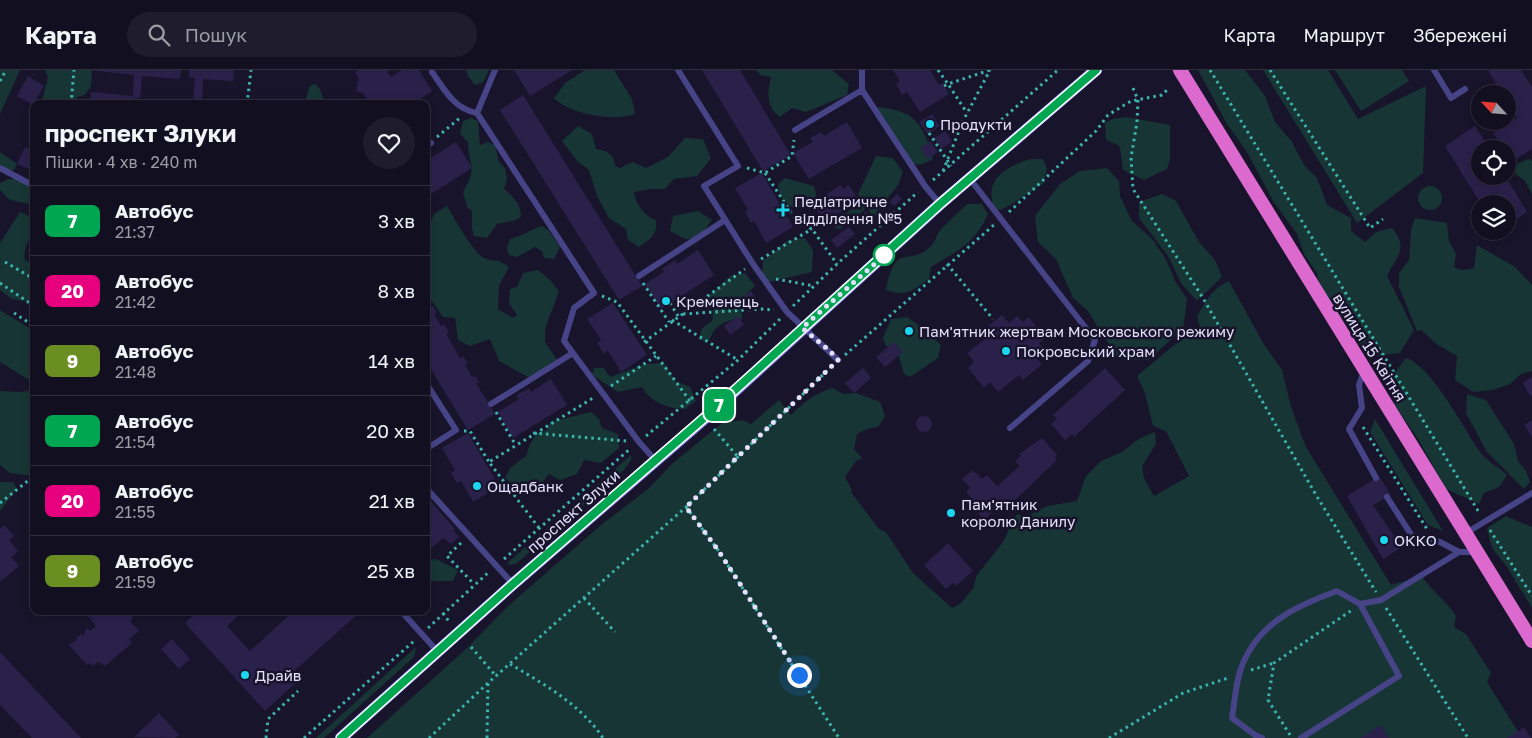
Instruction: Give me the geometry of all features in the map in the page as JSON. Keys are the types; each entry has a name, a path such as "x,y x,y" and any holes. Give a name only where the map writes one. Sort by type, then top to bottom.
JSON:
{"highway":[{"name":"вулиця 15 Квітня","path":"1180,70 1532,642"}],"main road":[{"name":"проспект Злуки","path":"341,738 513,584 656,461 940,204 1096,70"}],"lane":[{"path":"477,113 495,70"},
{"path":"678,70 738,166 704,186 753,264 787,312 838,360"},
{"path":"862,70 862,90 925,186 940,204"},
{"path":"1434,70 1451,98 1465,89"},
{"path":"432,72 452,101 468,111 477,113 594,293 574,308 564,341 639,442 656,461"},
{"path":"795,130 862,90"},
{"path":"0,168 30,184"},
{"path":"970,179 1095,340 1088,361 1010,428"},
{"path":"639,276 725,220"},
{"path":"491,404 573,353"},
{"path":"1365,370 1359,385 1362,408 1349,429 1376,478"},
{"path":"430,388 456,430 430,447"},
{"path":"430,492 513,584"},
{"path":"1466,533 1532,493"},
{"path":"1387,497 1412,536 1434,541 1459,552 1477,552"},
{"path":"1360,604 1381,600 1459,552"},
{"path":"1262,738 1232,718 1243,662 1263,630 1284,614 1337,591 1360,604 1399,676 1301,738"},
{"path":"404,615 438,652"}],"path":[{"path":"0,81 6,70"},
{"path":"71,100 74,70"},
{"path":"247,100 251,70"},
{"path":"938,70 946,85 967,113"},
{"path":"946,85 990,70"},
{"path":"943,172 946,160 967,113 990,70"},
{"path":"304,738 474,584 639,442 690,402 738,360 837,264 925,186 951,166 1058,70"},
{"path":"1210,70 1532,596"},
{"path":"1270,70 1370,228 1383,219"},
{"path":"1133,88 1138,100 1137,122 1131,158 1133,189 1203,298 1316,495 1468,738"},
{"path":"429,738 488,682 686,507 838,360 1001,219 1096,131 1108,115 1138,100 1162,95 1168,90"},
{"path":"430,143 468,111"},
{"path":"765,173 792,156 795,130"},
{"path":"929,134 951,166"},
{"path":"738,166 765,173 796,220 812,229 837,264"},
{"path":"644,342 670,321 753,264 812,229"},
{"path":"5,262 30,277"},
{"path":"947,264 993,319"},
{"path":"639,276 670,321 738,360"},
{"path":"761,276 814,286"},
{"path":"0,283 30,303"},
{"path":"594,293 617,302 644,342 690,402"},
{"path":"670,303 680,315"},
{"path":"680,315 761,309 787,312"},
{"path":"14,314 30,324"},
{"path":"489,462 656,356"},
{"path":"491,404 515,444"},
{"path":"1357,416 1434,541"},
{"path":"456,430 470,432 489,462 539,528"},
{"path":"714,430 738,457"},
{"path":"533,434 639,442"},
{"path":"0,503 30,479"},
{"path":"686,507 718,550 839,738"},
{"path":"469,536 447,556 474,584"},
{"path":"455,540 459,545"},
{"path":"584,598 615,632"},
{"path":"1109,738 1183,693 1274,663 1360,604"},
{"path":"443,613 450,623"},
{"path":"471,647 496,676"},
{"path":"1274,663 1268,700 1292,738"},
{"path":"510,664 554,689 595,726 603,738"},
{"path":"487,738 488,682"},
{"path":"266,738 268,719 298,691"}],"green space":[{"path":"0,70 20,70 0,114"},
{"path":"45,70 92,70 91,86 85,95 77,97 76,100 42,100 48,77"},
{"path":"466,70 489,70 483,82 475,85"},
{"path":"585,70 614,70 632,99 635,114 616,117 592,115 561,104 554,98 565,83"},
{"path":"756,70 832,70 849,84 847,95 806,112 792,108 780,117 775,113 770,104 769,89 771,77 760,75"},
{"path":"1198,70 1245,70 1265,96 1275,122 1292,142 1304,165 1317,178 1327,205 1351,218 1351,231 1365,242 1376,232 1392,228 1397,235 1400,241 1400,252 1387,276 1414,330 1400,353 1375,356 1359,344 1348,324 1322,301 1317,273 1304,254 1297,234 1273,201 1247,152 1227,124"},
{"path":"1263,70 1328,70 1358,119 1426,86 1423,173 1357,223"},
{"path":"1335,70 1402,70 1409,81 1361,111"},
{"path":"315,84 324,100 305,100 310,86"},
{"path":"876,107 900,111 909,115 921,128 933,159 923,164 909,165"},
{"path":"1126,117 1170,125 1170,159 1167,169 1144,180 1123,170 1120,148 1118,145 1106,140 1105,123 1113,119"},
{"path":"471,118 478,121 480,145 488,142 495,145 499,162 505,168 507,179 504,189 516,201 521,212 521,217 516,220 497,224 487,238 474,236 472,211 467,207 463,192 468,183 472,167 468,142 460,134 463,121"},
{"path":"578,126 592,134 596,149 610,154 615,166 620,168 633,162 646,168 668,157 685,138 703,139 711,158 697,176 674,179 665,189 634,192 641,209 648,216 656,220 654,233 650,239 639,247 628,240 626,229 609,218 597,196 589,170 578,162 562,141"},
{"path":"0,152 17,164 14,170 5,172 0,170"},
{"path":"876,156 893,158 903,172 898,185 873,217 867,208 840,229 834,227 841,217 861,202 858,194"},
{"path":"1030,159 1043,159 1047,169 1043,184 1012,204 995,211 992,191 998,177 1011,167"},
{"path":"1529,159 1532,161 1532,194 1525,181 1516,175 1517,164"},
{"path":"1107,168 1119,181 1120,196 1132,221 1153,240 1166,259 1175,281 1187,299 1183,329 1148,360 1118,359 1088,311 1073,298 1056,259 1038,242 1035,216 1060,184 1080,171"},
{"path":"30,178 30,204 10,200 0,190 0,183 8,179"},
{"path":"785,178 814,186 817,199 796,209 788,205 781,197 778,184"},
{"path":"1430,186 1438,190 1442,198 1438,206 1430,210 1422,206 1418,198 1422,190"},
{"path":"1162,194 1176,201 1199,242 1215,260 1222,277 1197,301 1181,283 1168,256 1139,218 1139,202"},
{"path":"967,204 982,204 988,214 971,240 931,267 929,279 913,290 899,293 886,290 894,265 898,260 916,255 931,246 942,228"},
{"path":"447,206 464,234 480,255 484,258 501,262 509,267 499,286 498,309 513,318 517,315 509,303 510,289 517,287 523,273 538,270 551,281 559,291 545,329 545,342 557,360 530,378 499,361 490,339 470,346 458,340 455,318 443,317 430,298 430,224 434,214"},
{"path":"698,211 712,220 697,240 685,239 670,231 673,216"},
{"path":"20,212 29,216 30,237 26,246 25,260 30,263 30,302 12,299 0,290 0,243"},
{"path":"1415,218 1447,223 1449,241 1456,254 1454,267 1462,270 1474,268 1477,245 1515,267 1532,285 1532,371 1521,374 1510,384 1493,390 1473,392 1455,380 1457,356 1438,345 1421,330 1417,331 1399,287 1399,273 1409,260 1411,230"},
{"path":"542,226 548,230 560,247 554,259 544,258 542,251 535,247 517,257 509,255 507,248 510,239"},
{"path":"805,238 813,250 812,272 768,282 762,274 763,261 788,240"},
{"path":"745,273 755,286 743,301 742,319 731,320 722,324 714,331 709,341 699,340 702,328 712,321 714,306 707,297 731,276"},
{"path":"1229,281 1263,343 1282,370 1291,407 1306,447 1391,585 1422,576 1448,605 1456,616 1454,627 1466,634 1491,673 1487,682 1522,738 367,738 465,650 508,606 601,525 648,489 673,463 722,423 743,420 751,424 779,400 791,415 810,398 833,388 843,394 856,393 880,402 885,416 878,427 867,429 857,434 854,449 862,458 856,461 845,477 852,490 851,492 879,529 886,532 913,573 952,608 961,603 973,588 977,575 1003,542 1016,515 1029,515 1047,506 1077,501 1086,476 1101,461 1122,452 1140,438 1155,432 1156,444 1142,466 1144,478 1154,496 1189,476 1166,431 1153,426 1145,393 1137,376 1173,346 1200,328 1197,317 1206,301 1218,287"},
{"path":"0,310 30,329 30,381 0,362"},
{"path":"907,317 924,329 941,345 938,358 910,377 904,374 897,350 886,346 883,338 891,319"},
{"path":"1406,358 1416,363 1426,373 1447,399 1483,455 1507,475 1499,487 1484,493 1479,504 1446,489 1418,439 1394,404 1390,379"},
{"path":"664,363 676,381 690,387 696,401 685,409 660,404 650,397 642,387 618,392 592,375 594,368 604,368 610,377 645,364"},
{"path":"30,390 30,476 10,473 0,465 0,391 22,392"},
{"path":"1467,394 1486,400 1514,444 1518,461 1526,471 1530,482 1524,489 1487,452 1466,413"},
{"path":"591,412 599,419 602,428 618,434 619,448 601,463 584,460 577,474 560,480 549,474 537,489 525,496 505,478 510,468 526,456 530,444 537,433 547,430 550,422"},
{"path":"1375,419 1443,531 1428,525 1370,432"},
{"path":"631,455 631,460 624,470 517,563 511,565 507,563"},
{"path":"0,482 13,482 17,489 0,511"},
{"path":"1506,516 1532,527 1532,608 1507,567 1492,548 1487,528"},
{"path":"436,559 458,570 453,581 430,581 430,560"},
{"path":"416,647 414,657 324,738 316,738"}],"building":[{"path":"90,70 181,70 180,79 142,76 140,98 135,98 135,100 90,100 91,92 133,96 134,75"},
{"path":"189,70 234,70 233,81 203,79 202,100 193,100 195,78 189,77"},
{"path":"358,70 389,70 387,72 391,77 402,70 419,70 432,91 419,100 367,100 363,93 356,91 358,80 360,81 355,72"},
{"path":"514,70 572,70 530,96"},
{"path":"702,70 740,70 791,155 763,171"},
{"path":"893,70 930,70 939,85 942,83 949,94 920,112 907,92 902,95 896,84 900,81"},
{"path":"1488,70 1521,70 1532,87 1532,149 1516,159 1516,140 1498,140 1493,133 1498,130 1516,130 1516,85 1497,85"},
{"path":"28,76 44,86 36,100 30,100 30,103 17,96"},
{"path":"523,95 642,286 619,300 500,110"},
{"name":"Продукти","path":"932,114 940,126 928,134 919,122"},
{"path":"847,122 862,148 809,179 793,153 813,142 810,138 821,132 824,136"},
{"path":"1471,129 1478,130 1484,140 1471,140 1471,185 1510,185 1527,212 1516,220 1516,195 1475,195 1445,146"},
{"path":"945,131 952,142 941,149 934,138"},
{"path":"930,141 938,152 928,159 920,148"},
{"path":"456,142 472,168 430,194 430,158"},
{"path":"25,147 30,149 30,169 17,164"},
{"path":"762,173 793,227 766,243 754,221 751,223 745,212 748,210 735,188"},
{"path":"841,185 843,189 849,185 857,198 850,201 852,205 823,222 816,209 828,202 825,195"},
{"path":"897,194 902,199 894,206 890,201"},
{"path":"866,211 871,217 860,225 856,220"},
{"path":"849,227 855,234 837,248 831,240"},
{"path":"698,250 714,275 661,309 645,284 664,272 662,269 675,260 677,264"},
{"path":"751,291 756,298 749,303 744,296"},
{"path":"613,303 647,355 621,372 608,351 604,354 597,343 601,340 587,319"},
{"path":"433,306 437,312 434,314 441,326 444,324 449,332 446,334 460,358 463,356 468,363 465,365 472,377 475,376 479,382 476,383 495,414 468,430 430,368 430,308"},
{"name":"Покровський храм","path":"1002,315 1009,323 1017,316 1023,322 1029,317 1045,338 1039,343 1044,349 1035,356 1042,364 1023,380 1019,375 998,392 990,382 984,388 968,368 974,362 967,353 989,336 983,330"},
{"path":"738,316 744,325 730,335 724,326"},
{"path":"894,342 903,352 885,367 876,357"},
{"path":"863,368 871,378 854,393 845,383"},
{"path":"1105,368 1125,390 1074,437 1072,434 1065,440 1051,424 1057,419 1053,415"},
{"path":"1532,377 1532,395 1530,396 1523,383"},
{"path":"551,379 567,405 513,438 498,412 519,399 516,395 529,388 531,392"},
{"path":"921,416 927,416 932,421 930,430 921,432 916,427 916,421"},
{"path":"1532,420 1532,437 1524,425"},
{"path":"468,433 499,486 473,502 461,481 457,483 451,473 455,470 442,448"},
{"path":"1042,438 1057,455 1055,457 1057,460 1011,504 1007,499 984,520 973,507 977,504 966,492 970,488 962,479 973,470 982,479 987,475 997,486 1020,466 1015,461 1021,456 1019,454"},
{"path":"1379,476 1391,495 1373,505 1402,547 1383,559 1347,496"},
{"path":"430,501 455,529 453,530 459,537 451,544 443,538 430,549"},
{"path":"4,525 14,536 9,540 18,551 11,557 19,566 0,582 0,529"},
{"path":"948,543 973,571 956,586 953,583 946,589 924,565"},
{"path":"87,615 131,615 133,618 130,621 139,631 129,639 132,643 105,666 98,662 93,666 90,663 87,665 69,645 77,640 76,638 81,634 83,636 87,628 90,631 96,626"},
{"path":"194,615 235,615 237,617 227,626 250,651 290,615 357,615 291,674 298,681 265,711 185,623"},
{"path":"172,639 190,659 179,669 161,649"},
{"path":"0,652 81,738 32,738 0,705"},
{"path":"159,713 179,735 175,738 134,737"},
{"path":"1381,725 1389,738 1360,738"},
{"path":"1524,727 1531,738 1507,738"}],"bus line":[{"name":"7","path":"341,738 513,584 704,418 940,204 1096,70"}],"place":[{"name":"Продукти","path":"930,124"},
{"name":"Педіатричне відділення №5","path":"783,210"},
{"name":"Кременець","path":"666,301"},
{"name":"Пам'ятник жертвам Московського режиму","path":"909,331"},
{"name":"Покровський храм","path":"1006,351"},
{"name":"Ощадбанк","path":"477,486"},
{"name":"Пам'ятник королю Данилу","path":"951,513"},
{"name":"ОККО","path":"1384,540"},
{"name":"Драйв","path":"245,675"}],"route":[{"path":"799,675 718,550 686,507 838,360 802,328 887,253 884,255"}]}
